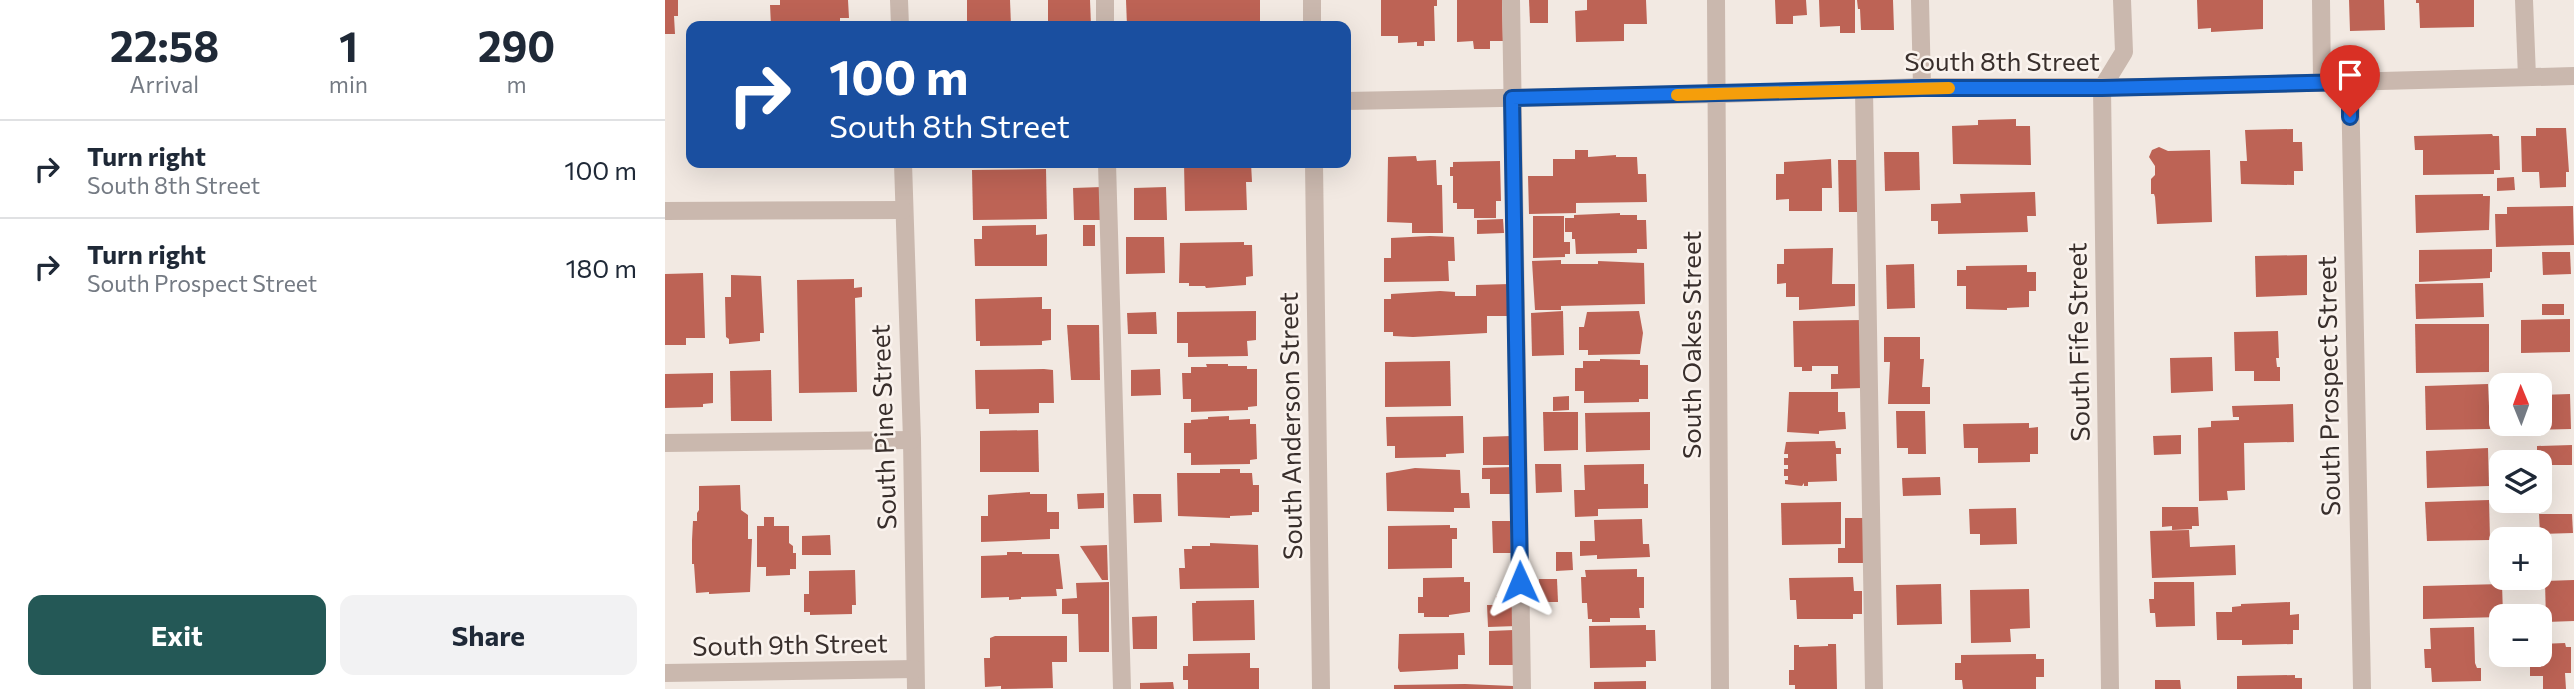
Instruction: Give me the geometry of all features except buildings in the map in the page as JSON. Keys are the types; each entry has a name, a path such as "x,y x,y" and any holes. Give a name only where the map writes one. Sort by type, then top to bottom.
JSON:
{"street":[{"path":"899,0 900,21"},
{"path":"1105,0 1105,21"},
{"path":"1312,0 1312,21"},
{"path":"1511,0 1522,689"},
{"name":"South Oakes Street","path":"1716,0 1720,689"},
{"path":"1920,0 1922,88"},
{"path":"2102,88 2124,52 2122,0"},
{"path":"2321,0 2322,82"},
{"path":"2524,0 2527,77"},
{"name":"South 8th Street","path":"1351,101 1922,88 2102,88 2574,76"},
{"name":"South Prospect Street","path":"2350,82 2362,689"},
{"name":"South Fife Street","path":"2102,88 2110,689"},
{"path":"1864,89 1874,689"},
{"name":"South Pine Street","path":"903,168 912,440 916,689"},
{"path":"1107,168 1122,689"},
{"name":"South Anderson Street","path":"1314,168 1321,689"},
{"path":"665,211 903,210"},
{"path":"665,443 912,440"},
{"name":"South 9th Street","path":"665,673 915,669"}],"slow traffic":[{"path":"1677,95 1949,88"}],"route":[{"path":"1520,582 1512,98 1922,88 2102,88 2350,82 2350,117"}]}
